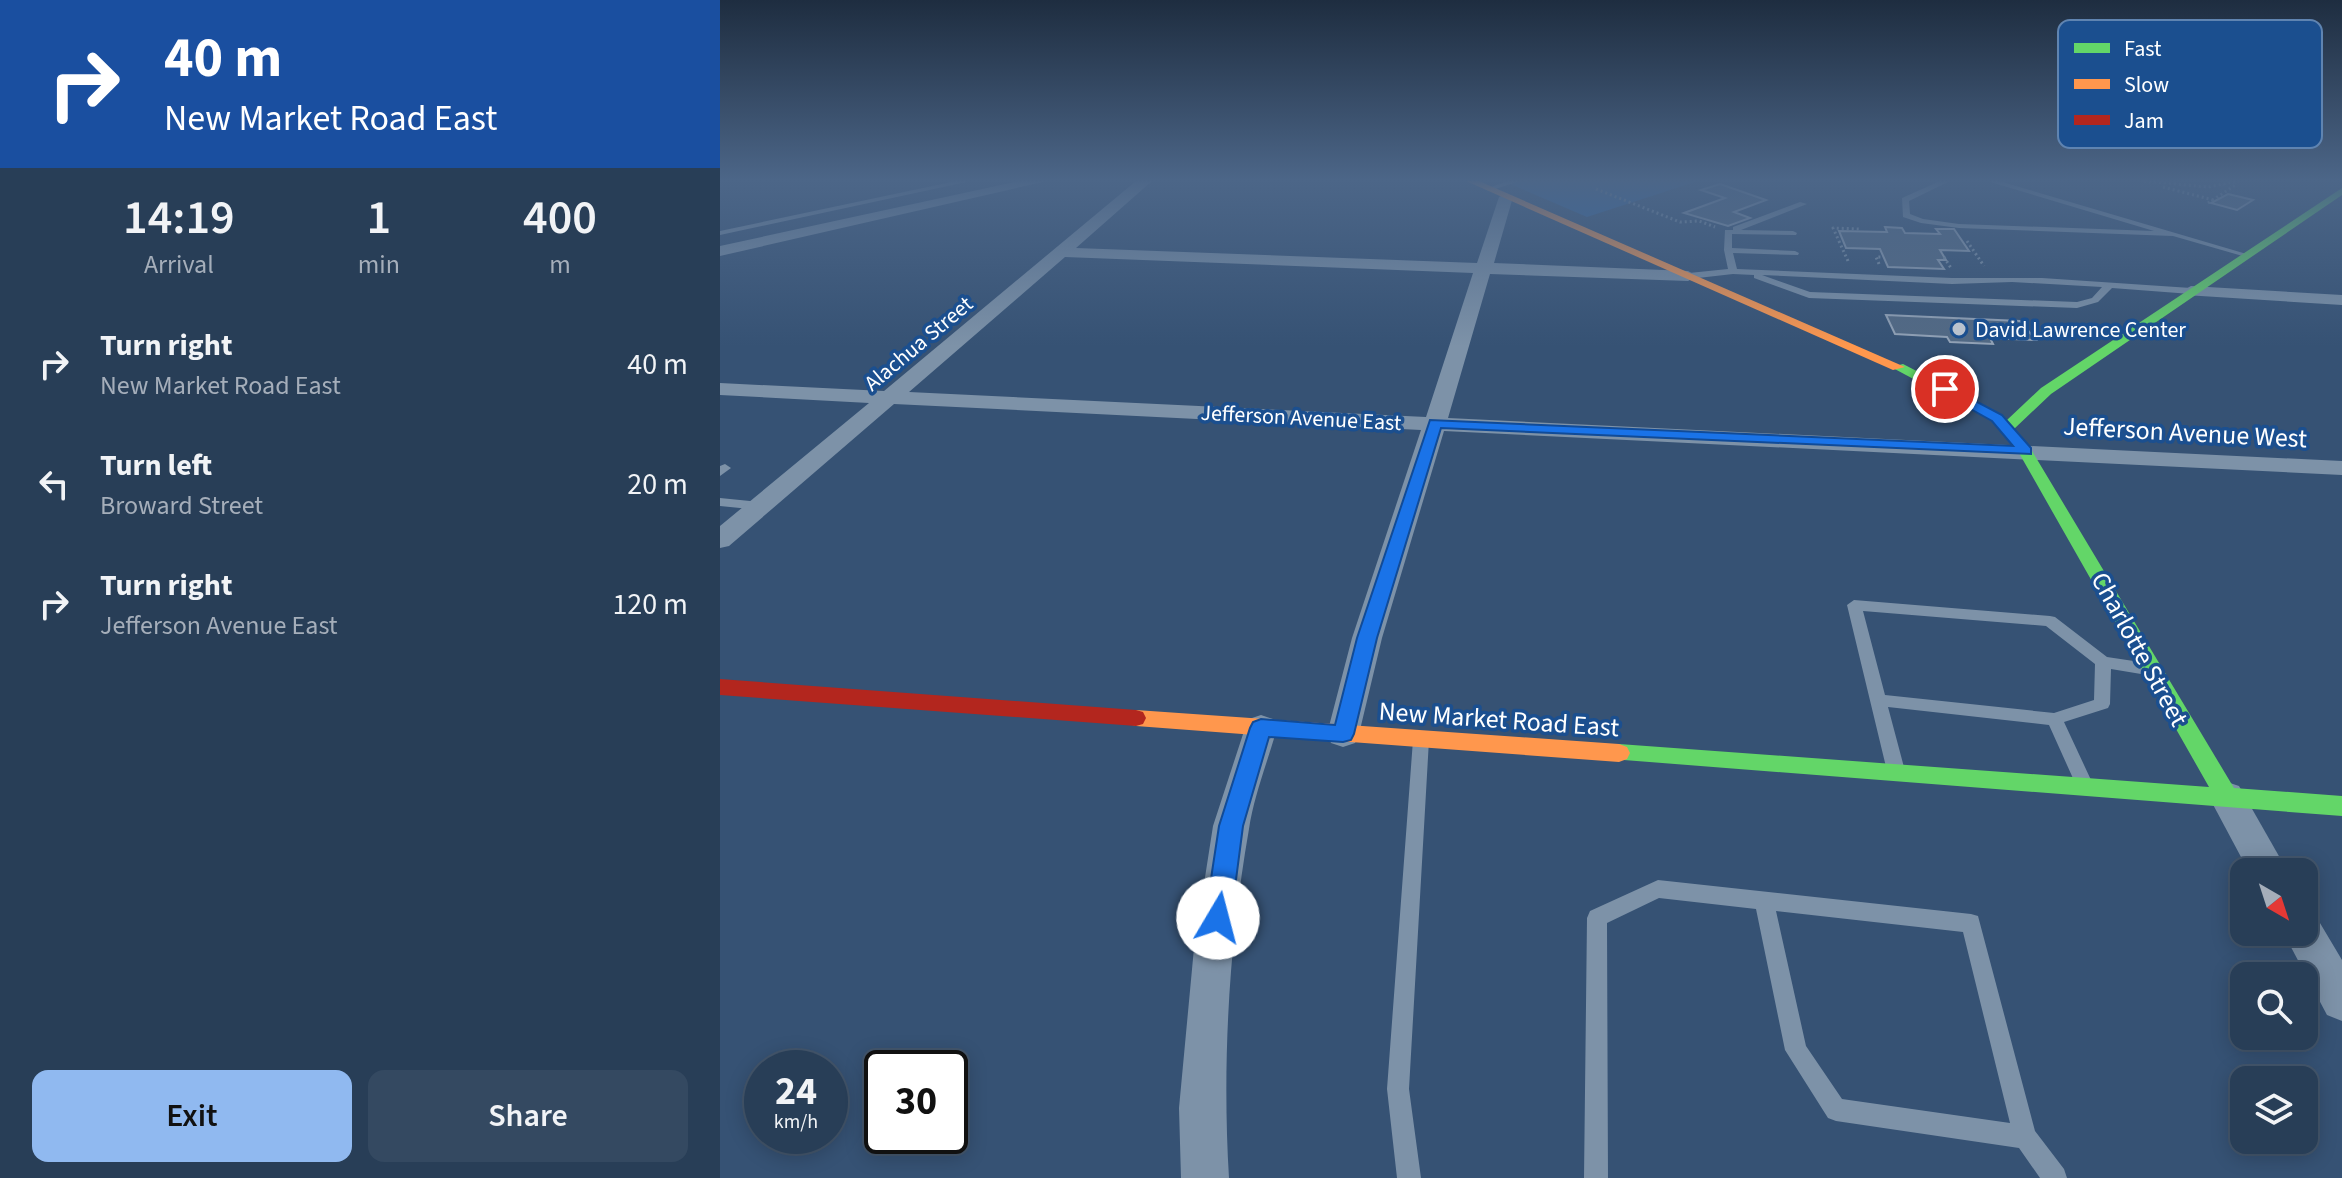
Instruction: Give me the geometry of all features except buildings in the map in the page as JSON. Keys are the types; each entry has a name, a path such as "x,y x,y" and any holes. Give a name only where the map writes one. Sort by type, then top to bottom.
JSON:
{"street":[{"path":"720,251 789,236"},
{"name":"Alachua Street","path":"720,540 1080,236"},
{"path":"1343,734 1367,638 1492,236"},
{"name":"Charlotte Street","path":"1603,236 1945,389 1997,418 2025,451 2096,569 2261,858"},
{"path":"2007,428 2046,391 2276,236"},
{"path":"1061,252 1688,276"},
{"path":"2191,291 2342,300"},
{"name":"Jefferson Avenue East","path":"720,389 2025,451"},
{"name":"Jefferson Avenue West","path":"2025,451 2342,468"},
{"name":"New Market Road East","path":"720,687 2342,806"},
{"path":"1205,1178 1202,1108 1214,948 1231,826 1261,728"},
{"path":"2311,946 2342,1000"}],"lane":[{"path":"1725,236 1733,271"},
{"path":"2180,236 2246,255"},
{"path":"1728,250 1795,253"},
{"path":"1688,276 1733,271 2109,285 2191,291"},
{"path":"1748,272 1809,295 2068,305 2095,300 2109,285"},
{"path":"720,502 760,506"},
{"path":"1897,773 1854,605 2050,621 2103,662 2151,669"},
{"path":"1878,700 2054,719 2102,704 2103,662"},
{"path":"2054,719 2086,787"},
{"path":"1409,1178 1398,1089 1421,739"},
{"path":"1596,1178 1597,918 1658,889 1971,923 2025,1137 2055,1178"},
{"path":"1764,901 1796,1050 1836,1110 2025,1137"}],"path":[{"path":"1837,236 1850,265"},
{"path":"1963,236 1987,270"}],"traffic: fast":[{"path":"2007,428 2046,391 2275,236"},
{"path":"1898,367 1997,418 2025,451 2227,797"},
{"path":"1619,753 2342,806"}],"traffic: slow":[{"path":"1596,236 1898,367"},
{"path":"1136,718 1619,753"}],"traffic: jam":[{"path":"720,687 1136,718"}],"place":[{"name":"David Lawrence Center","path":"1959,329"}],"route":[{"path":"1218,918 1231,826 1261,728 1343,734 1367,638 1436,423 2025,451 1997,418 1945,389"}]}
